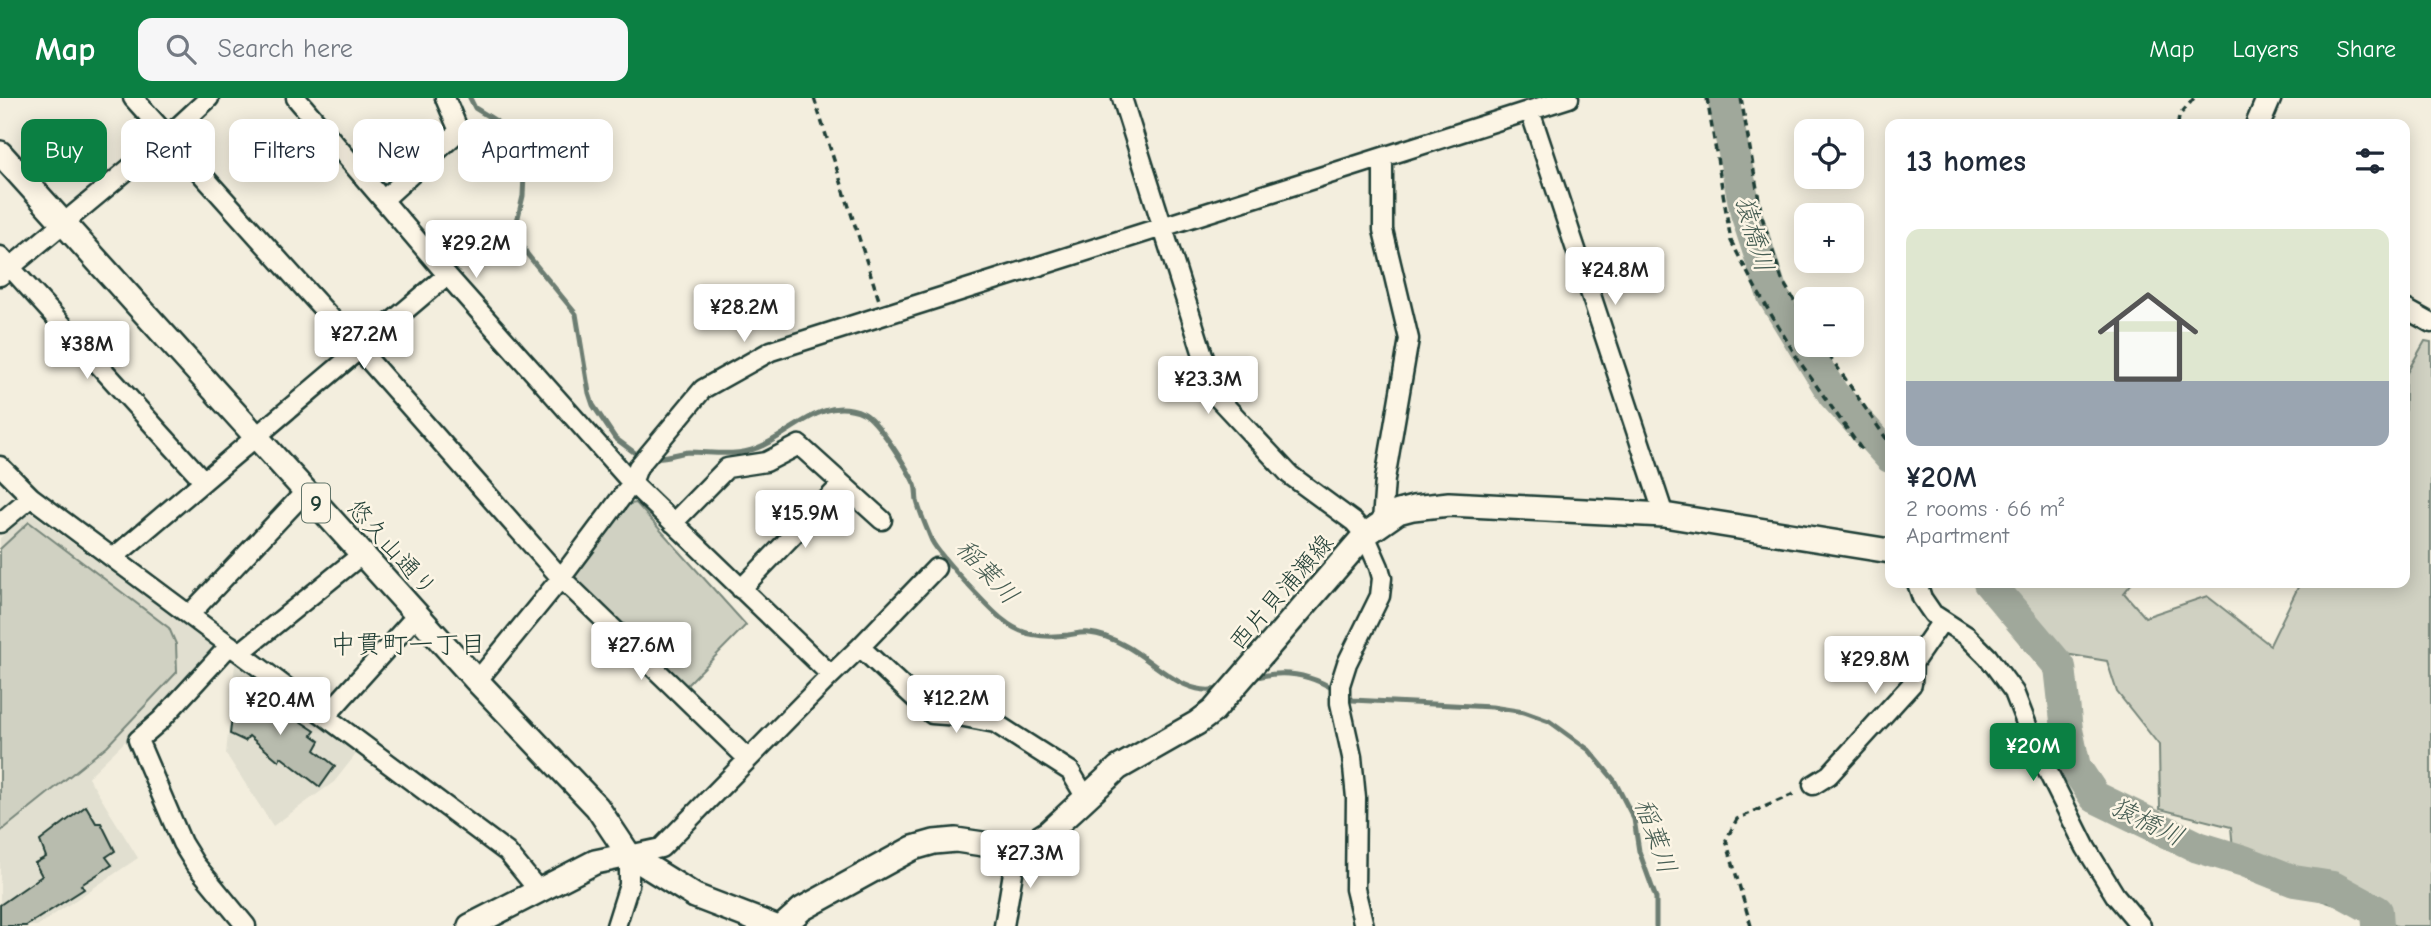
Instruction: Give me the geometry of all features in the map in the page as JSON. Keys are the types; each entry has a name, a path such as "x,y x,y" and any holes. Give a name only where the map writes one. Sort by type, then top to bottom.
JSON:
{"main road":[{"path":"2261,119 2269,98"},
{"name":"悠久山通り","path":"0,153 361,555 597,807 629,855"},
{"name":"西片貝浦瀬線","path":"1017,849 1049,832 1118,768 1198,723 1213,711 1373,528 1398,512 1448,504 1664,515 1885,550"},
{"path":"783,926 802,909 913,848 956,840 1017,849"},
{"path":"470,926 595,862 629,855"},
{"name":"9","path":"629,855 695,896 774,926"}],"street":[{"path":"133,98 151,119"},
{"path":"186,119 209,98"},
{"path":"296,98 447,275 635,475 673,523 831,675"},
{"path":"383,200 459,131 445,98"},
{"path":"1122,98 1216,396 1290,475 1354,522 1373,528"},
{"path":"477,681 561,578 654,448 703,389 771,351 1569,98"},
{"path":"1530,111 1664,515"},
{"path":"1364,926 1355,889 1356,798 1352,757 1340,703 1340,685 1347,663 1380,596 1382,578 1373,528 1385,479 1409,339 1382,230 1383,157"},
{"path":"121,174 3,266 203,480"},
{"path":"208,182 561,578 748,759"},
{"path":"113,558 447,275"},
{"path":"2410,311 2431,323"},
{"path":"673,523 727,468 766,462 799,446 882,520"},
{"path":"0,466 31,497 507,852 538,891"},
{"path":"741,589 842,484"},
{"path":"189,615 306,491"},
{"path":"0,523 31,497"},
{"path":"246,926 195,864 182,843 138,740 235,648 361,555"},
{"path":"616,926 629,886 629,855 661,848 936,568"},
{"path":"1919,588 1933,614 1967,635 1988,657 2014,692 2035,746 2086,848 2115,895 2141,926"},
{"path":"326,716 417,615"},
{"path":"1813,785 1829,775 1912,684 1913,663 1942,621"},
{"path":"860,647 932,714 995,723 1069,771 1086,798"},
{"path":"1004,926 1017,849"}],"path":[{"path":"814,98 884,315"},
{"path":"1707,98 1731,242 1799,361 1864,453"},
{"path":"1741,98 1762,217 1782,280 1794,300"},
{"path":"2179,119 2194,98"},
{"path":"1830,357 1885,437"},
{"path":"1751,926 1726,840 1737,819 1813,785"}],"shaded area":[{"path":"2425,341 2431,342 2431,926 2397,926 2235,871 2231,827 2160,809 2159,745 2117,692 2107,661 2059,653 2006,588 2128,588 2124,593 2145,617 2207,596 2270,645 2298,588 2410,588 2410,367"},
{"path":"636,503 746,625 685,687 571,577 624,505"},
{"path":"30,512 213,646 162,706 88,777 138,858 37,926 0,926 0,538"},
{"path":"29,522 169,628 176,644 177,672 107,746 0,832 0,549"},
{"path":"235,664 357,753 334,782 273,826 226,754"}],"building":[{"path":"248,689 289,721 292,716 315,731 312,735 320,741 315,750 335,766 320,787 281,757 279,761 249,736 245,741 230,734 233,708"},
{"path":"86,806 96,823 101,823 115,851 106,857 112,865 81,885 84,889 26,926 0,926 0,905 42,876 35,863 46,857 40,841"}],"waterway":[{"name":"稲葉川","path":"470,98 475,108 496,121 525,153 523,196 515,230 527,254 576,314 593,405 615,438 635,453 643,454"},
{"name":"猿橋川","path":"1723,98 1746,213 1773,296 1833,394 1885,451"},
{"name":"稲葉川","path":"653,457 689,452 748,451 770,442 820,412 848,409 863,413 884,434 916,487 920,511 936,548 1003,620 1018,630 1033,635 1086,633 1102,636 1120,643 1183,684 1208,690 1222,688"},
{"name":"猿橋川","path":"1993,588 2060,667 2067,730 2075,767 2095,797 2198,847 2244,861 2294,881 2333,887 2377,911 2378,926"},
{"name":"稲葉川","path":"1251,679 1273,674 1294,674 1335,690"},
{"name":"稲葉川","path":"1343,695 1352,700 1492,707 1524,712 1549,721 1589,750 1614,780 1634,819 1639,851 1656,898 1656,926"}],"district":[{"name":"中貫町一丁目","path":"408,645"}]}
